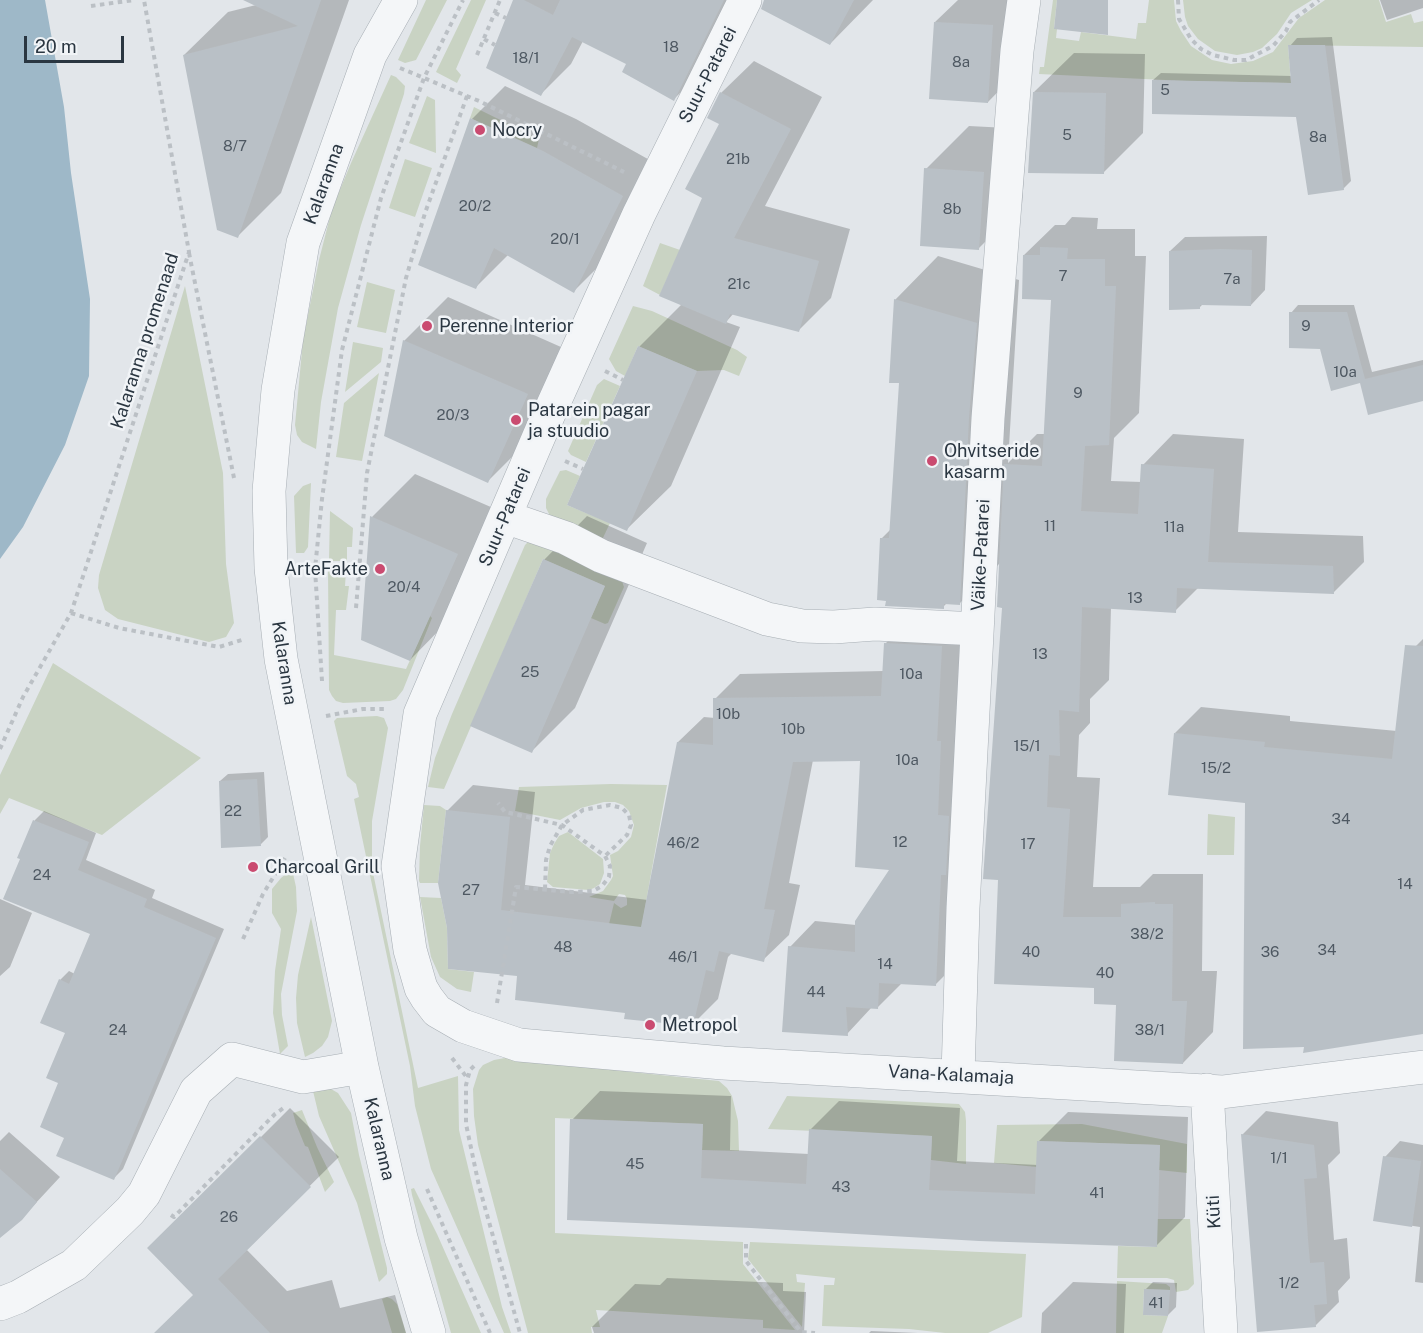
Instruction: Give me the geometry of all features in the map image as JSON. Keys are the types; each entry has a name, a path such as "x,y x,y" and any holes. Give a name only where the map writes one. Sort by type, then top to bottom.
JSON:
{"street":[{"name":"Kalaranna","path":"401,0 370,55 303,243 278,390 269,491 271,568 281,659 362,1067 401,1238 429,1333"},
{"name":"Suur-Patarei","path":"497,1038 463,1026 437,1011 421,988 410,950 398,866 420,714 543,427 652,185 745,0"},
{"name":"Väike-Patarei","path":"958,1075 963,908 988,418 1017,51 1024,0"},
{"path":"505,517 566,538 601,556 767,619 802,626 834,627 875,624 976,629"},
{"name":"Vana-Kalamaja","path":"497,1038 723,1063 1232,1091 1423,1067"},
{"path":"0,1304 18,1297 74,1265 130,1211 144,1194 196,1091 232,1059 303,1077 362,1067"},
{"name":"Küti","path":"1207,1090 1221,1333"}],"path":[{"path":"91,6 134,0"},
{"name":"Kalaranna promenaad","path":"0,749 23,697 71,613 189,252 144,0"},
{"path":"322,682 315,569 342,350 381,198 424,78 463,0"},
{"path":"477,54 500,0"},
{"path":"1178,0 1179,19 1191,39 1213,56 1234,60 1246,60 1273,46 1298,15 1319,0"},
{"path":"495,13 506,18"},
{"path":"484,39 495,45"},
{"path":"424,78 467,96 652,185"},
{"path":"356,608 367,473 406,278 425,213 467,96"},
{"path":"189,252 235,479"},
{"path":"598,367 623,380"},
{"path":"558,457 583,469"},
{"path":"328,565 359,568"},
{"path":"71,613 119,628 219,647 254,636"},
{"path":"326,728 324,716 363,709 402,709 420,714"},
{"path":"498,803 505,812 562,825 605,856 610,866 609,877 602,886 593,891 516,887 497,1038 470,1070 465,1099 466,1124 479,1186 520,1333"},
{"path":"545,890 546,860 562,825 583,810 610,805 622,808 629,815 631,825 627,835 605,856"},
{"path":"243,939 263,894 287,854"},
{"path":"144,1194 174,1217 275,1114 289,1104"},
{"path":"425,1185 490,1333"},
{"path":"746,1244 746,1261 766,1288 801,1332 816,1333"}],"green space":[{"path":"426,0 447,0 416,60 405,63 398,60"},
{"path":"471,0 486,0 456,69 461,75 457,83 436,72"},
{"path":"1053,0 1057,0 1054,28 1057,29 1056,38 1079,41 1081,32 1136,39 1138,23 1146,23 1149,0 1174,0 1176,21 1191,46 1212,60 1231,64 1253,61 1273,52 1299,18 1325,0 1379,0 1386,22 1411,14 1414,23 1423,21 1423,47 1288,45 1291,83 1039,74 1040,67 1044,67"},
{"path":"1183,0 1312,0 1291,13 1277,34 1262,48 1237,55 1215,51 1198,39 1188,26"},
{"path":"391,75 405,86 404,94 361,225 338,308 321,402 316,449 302,442 297,435 295,425 303,340 319,260 332,209"},
{"path":"427,96 435,100 436,153 409,143"},
{"path":"474,107 539,139 537,148 470,118"},
{"path":"405,159 432,168 415,217 389,208"},
{"path":"660,243 680,250 660,295 643,286"},
{"path":"367,282 395,290 386,333 357,327"},
{"path":"185,286 223,473 226,564 234,623 226,637 209,642 118,619 105,610 98,588 99,575"},
{"path":"633,306 652,311 737,350 747,357 739,376 724,370 697,371 638,346 625,376 616,371 609,359"},
{"path":"353,342 383,348 381,362 345,392"},
{"path":"379,373 362,461 336,457 344,403"},
{"path":"604,379 620,386 586,462 571,455 568,451 597,385"},
{"path":"566,470 580,476 567,505 610,523 602,540 550,516 546,508 546,499 560,471"},
{"path":"311,483 308,547 304,553 296,553 294,496 303,486"},
{"path":"330,511 353,528 352,547 347,547 347,561 329,561"},
{"path":"529,541 620,575 624,587 608,623 605,624 591,618 605,586 543,559 444,789 428,787 435,758 452,714 525,545"},
{"path":"328,570 346,571 345,586 349,586 346,610 336,610 334,655 406,669 430,616 432,618 403,690 396,699 343,703 336,701 332,696 329,690"},
{"path":"53,663 201,758 102,835 9,798 0,814 0,775"},
{"path":"377,716 384,718 388,728 372,821 372,868 418,1088 458,1076 459,1130 502,1307 511,1333 504,1333 431,1169 415,1106 410,1066 354,799 359,797 356,784 347,776 334,721 337,718"},
{"path":"667,785 639,941 609,924 614,903 621,908 627,905 625,895 619,894 614,901 589,897 603,891 613,876 610,855 618,851 631,837 634,825 629,811 623,805 615,802 604,802 581,808 560,820 515,811 519,787"},
{"path":"424,805 440,806 446,810 438,883 420,883 419,881"},
{"path":"1208,814 1235,817 1234,855 1207,855"},
{"path":"568,832 603,859 604,873 600,884 594,888 589,890 553,887 547,882 550,853 559,836"},
{"path":"292,869 296,887 297,911 281,994 282,1015 288,1046 280,1054 273,1013 275,971 281,929 272,913 272,889"},
{"path":"420,897 441,898 447,928 448,969 474,972 471,992 457,989 440,977 431,957"},
{"path":"311,917 332,1021 328,1037 322,1046 305,1057 297,1023 296,998 298,975"},
{"path":"505,1058 533,1059 719,1081 727,1088 732,1096 738,1121 739,1151 702,1150 703,1124 555,1118 555,1233 743,1242 743,1264 795,1330 763,1328 763,1320 596,1310 600,1327 591,1327 592,1333 528,1333 478,1145 474,1116 473,1089 479,1070 483,1065"},
{"path":"331,1089 338,1093 351,1113 387,1268 387,1274 379,1282 357,1203 319,1116 313,1091"},
{"path":"787,1096 959,1104 965,1112 966,1164 931,1160 932,1136 768,1129"},
{"path":"302,1110 334,1182 325,1192 308,1147 305,1146 296,1124 293,1113"},
{"path":"1082,1124 1187,1144 1187,1173 1159,1170 1160,1145 1038,1141 1037,1167 994,1163 997,1125"},
{"path":"414,1188 481,1333 451,1333 412,1195 411,1189"},
{"path":"1157,1219 1190,1219 1194,1284 1188,1290 1176,1292 1174,1280 1167,1278 1117,1278 1118,1246 1156,1247"},
{"path":"750,1242 1026,1254 1022,1317 988,1333 945,1333 909,1329 822,1326 824,1285 834,1285 835,1278 796,1274 797,1282 805,1283 802,1327 748,1259"},
{"path":"1117,1281 1166,1284 1170,1287 1170,1290 1144,1289 1143,1315 1168,1316 1162,1333 1116,1333"},
{"path":"387,1297 397,1304 406,1333 392,1333 382,1299"}],"water":[{"path":"0,0 45,0 64,107 71,173 90,299 89,376 65,445 23,527 0,559"}],"building":[{"path":"243,0 321,0 238,238 217,230 183,55 298,26"},
{"path":"513,0 524,0 553,15 560,0 724,0 674,101 622,72 626,64 572,37 541,96 486,68"},
{"path":"764,0 854,0 830,45 761,9"},
{"path":"1057,0 1108,0 1108,35 1054,29"},
{"path":"934,22 993,25 988,103 929,99"},
{"path":"1288,45 1325,45 1344,190 1308,195 1296,117 1152,114 1152,80 1291,83"},
{"path":"720,92 791,129 734,238 819,261 799,332 730,314 726,324 659,296 702,198 685,189 719,124 707,118"},
{"path":"1033,92 1106,93 1104,174 1028,173"},
{"path":"470,118 543,151 623,196 574,293 494,248 476,289 418,265"},
{"path":"924,168 984,172 979,250 920,246"},
{"path":"1040,247 1068,248 1067,259 1105,259 1105,286 1116,286 1109,445 1085,446 1081,511 1138,514 1141,464 1214,469 1208,562 1333,566 1334,594 1177,588 1176,613 1082,607 1079,712 1059,710 1060,756 1049,755 1047,807 1070,809 1063,917 1121,917 1121,904 1155,902 1155,904 1173,904 1172,1001 1187,1001 1183,1064 1114,1061 1116,1005 1094,1004 1094,988 994,984 998,880 983,879 1002,608 997,607 1004,464 1042,466 1051,300 1022,299 1023,255 1040,255"},
{"path":"1252,250 1251,306 1200,305 1200,309 1169,310 1169,251"},
{"name":"Ohvitseride kasarm","path":"894,299 977,323 969,417 960,605 944,604 944,609 885,606 886,601 877,600 880,538 889,538 899,383 889,383"},
{"path":"1289,312 1347,312 1365,379 1423,365 1423,401 1368,415 1360,383 1331,391 1320,349 1289,348"},
{"path":"403,340 528,394 488,483 384,436"},
{"path":"638,346 697,371 627,531 567,505"},
{"path":"370,516 458,554 410,661 361,640"},
{"path":"543,559 605,586 532,753 470,726"},
{"path":"884,643 942,646 937,741 941,741 938,815 949,816 946,875 941,875 936,986 879,983 878,1009 846,1007 848,1036 782,1032 788,946 855,952 855,921 889,870 855,867 860,761 793,762 764,909 775,910 764,962 719,951 714,972 706,970 693,1026 624,1019 625,1013 515,1000 517,976 448,969 447,928 438,883 446,810 510,817 501,910 641,927 677,742 713,745 713,698 881,696"},
{"path":"1405,645 1423,646 1423,1034 1303,1053 1304,1047 1243,1049 1245,803 1168,795 1174,733 1265,742 1264,747 1392,759"},
{"path":"257,779 261,846 221,848 219,781"},
{"path":"33,820 89,842 78,870 147,899 144,907 216,938 114,1180 56,1156 64,1138 40,1127 58,1083 46,1078 65,1033 40,1023 59,979 69,984 90,934 3,899"},
{"path":"570,1119 703,1124 701,1178 806,1184 809,1129 932,1136 929,1190 1035,1194 1037,1141 1160,1145 1157,1247 979,1241 567,1220"},
{"path":"1241,1134 1314,1145 1317,1178 1304,1179 1308,1240 1310,1263 1324,1262 1327,1304 1314,1305 1316,1327 1257,1332"},
{"path":"260,1136 311,1187 218,1279 270,1333 154,1333 193,1295 147,1248"},
{"path":"1383,1156 1421,1161 1412,1227 1373,1221"},
{"path":"0,1169 37,1202 22,1220 0,1238"},
{"path":"1144,1289 1170,1290 1168,1316 1143,1315"}],"place":[{"name":"Nocry","path":"480,130"},
{"name":"Perenne Interior","path":"427,326"},
{"name":"Patarein pagar ja stuudio","path":"516,420"},
{"name":"Ohvitseride kasarm","path":"932,461"},
{"name":"ArteFakte","path":"380,569"},
{"name":"Charcoal Grill","path":"253,867"},
{"name":"Metropol","path":"650,1025"}]}
